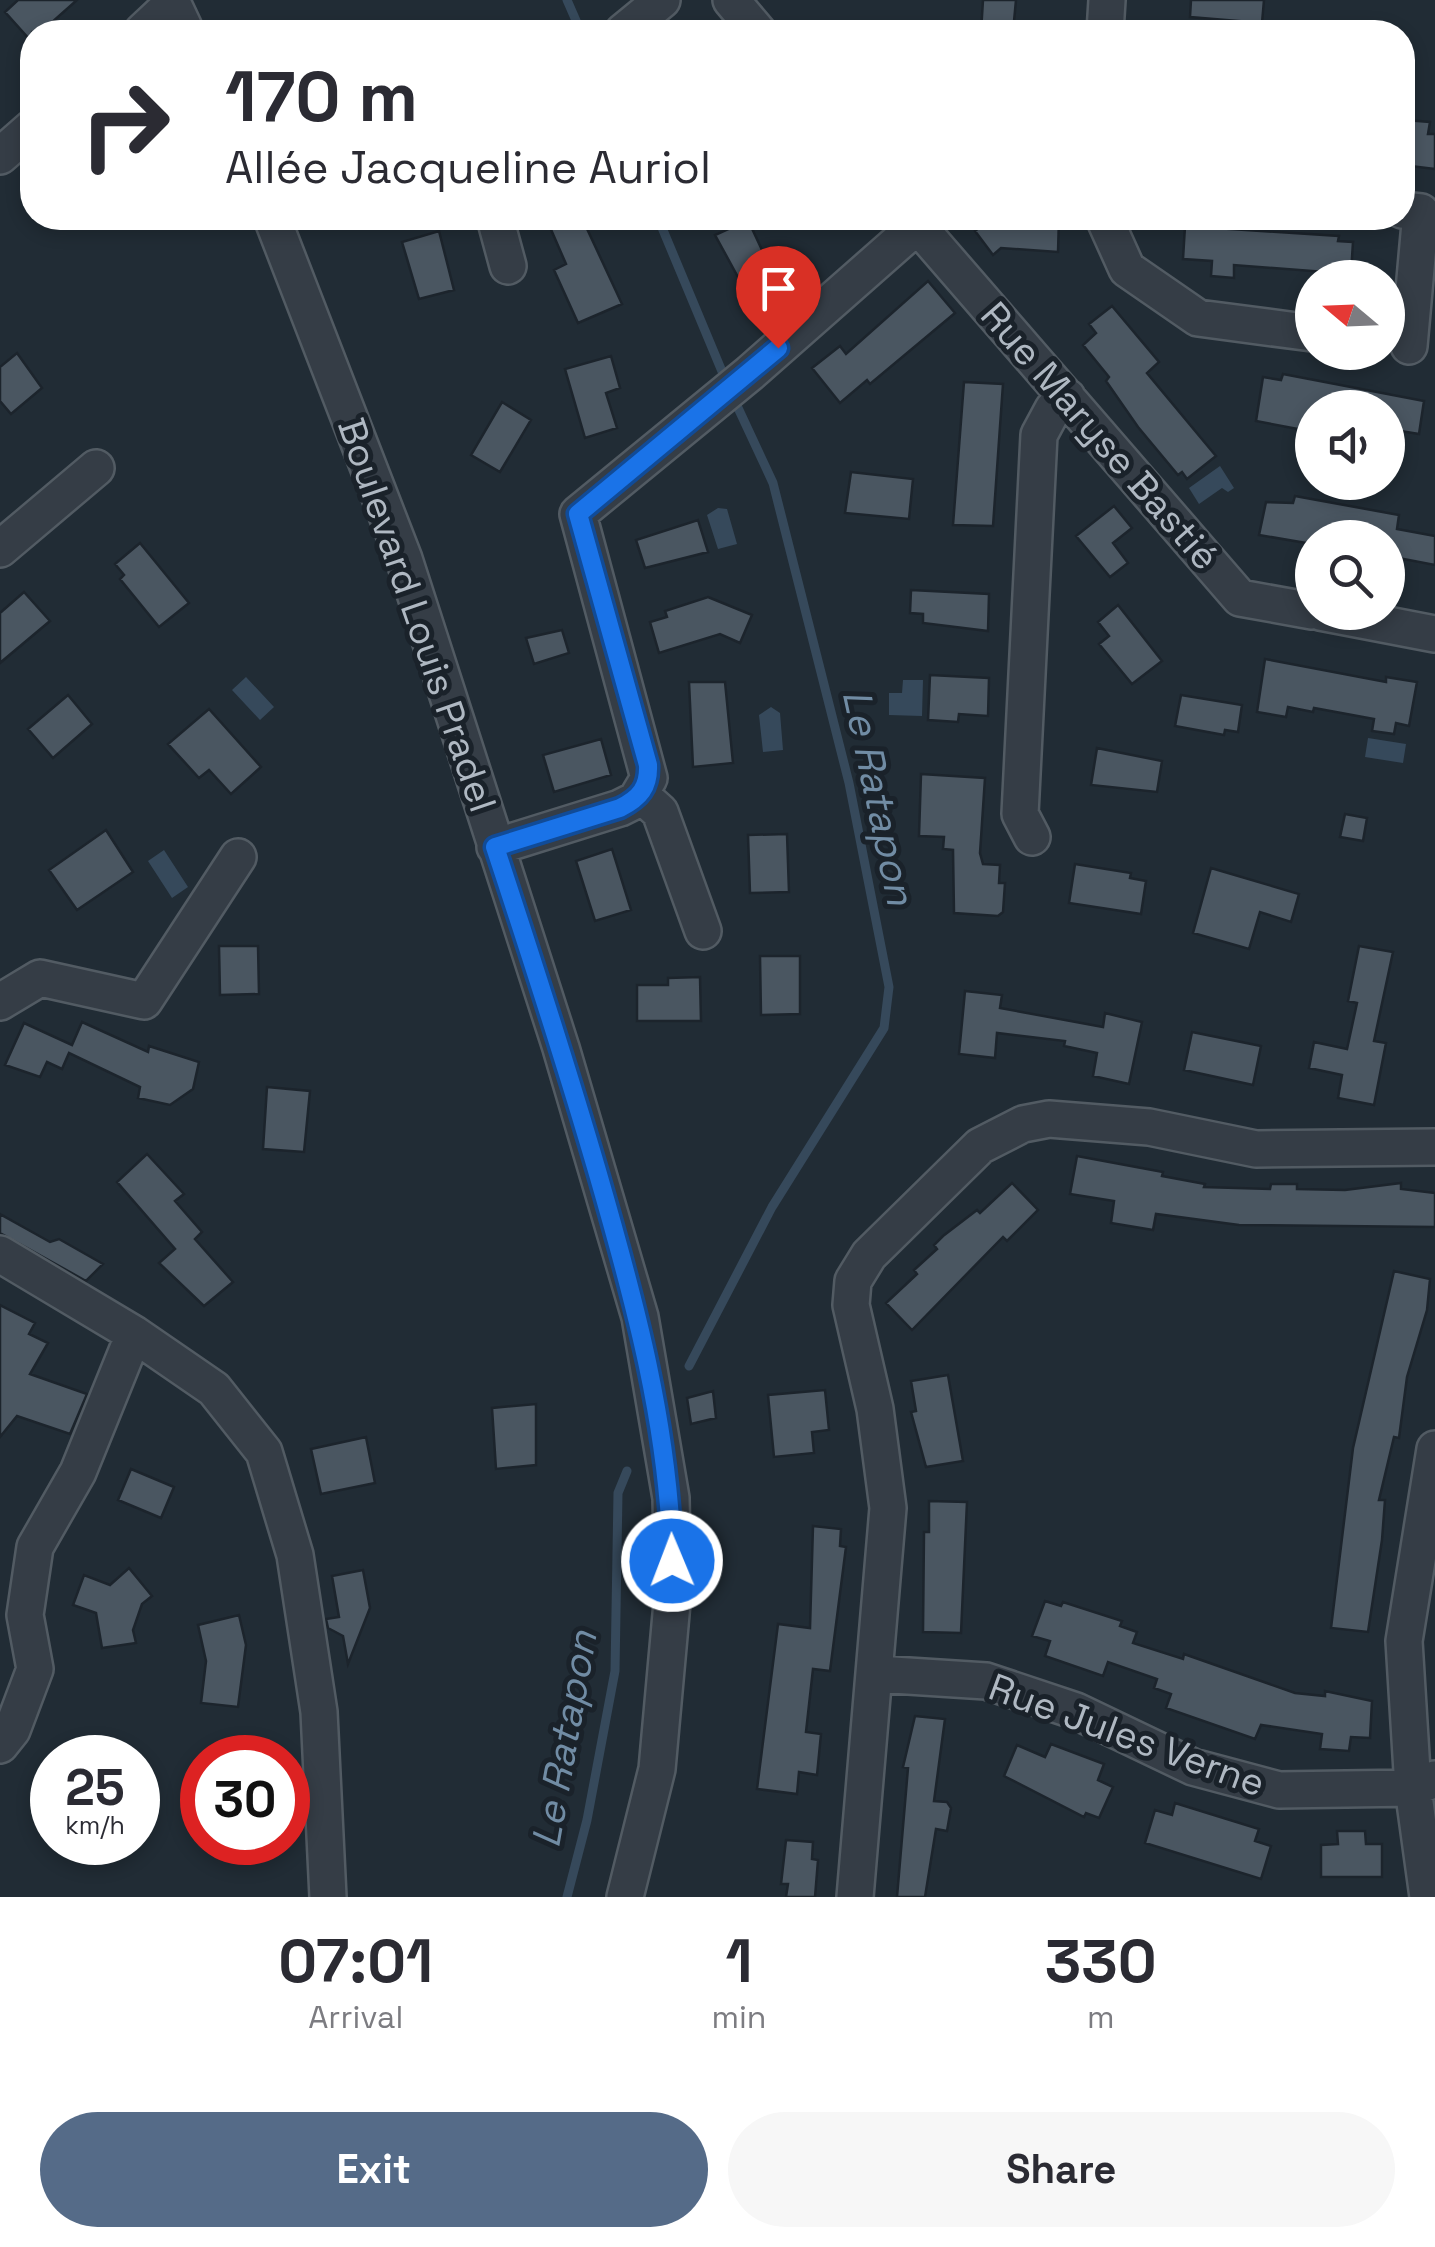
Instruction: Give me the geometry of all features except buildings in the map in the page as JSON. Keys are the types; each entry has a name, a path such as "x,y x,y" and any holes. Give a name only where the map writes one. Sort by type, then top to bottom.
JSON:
{"street":[{"path":"638,20 662,0"},
{"path":"731,0 748,20"},
{"path":"0,156 20,138"},
{"path":"1410,346 1422,212 1415,211"},
{"name":"Boulevard Louis Pradel","path":"277,230 404,559 561,1048 640,1317 671,1498 674,1592 666,1702 641,1845 625,1897"},
{"path":"498,230 508,266"},
{"path":"495,847 620,808 640,794 649,778 627,684 578,514 711,401 750,373 907,230"},
{"name":"Rue Maryse Bastié","path":"926,230 1240,598 1295,608"},
{"path":"1109,230 1127,269 1198,318 1295,331"},
{"path":"1032,837 1020,814 1038,435 1053,409 1067,397"},
{"path":"0,549 96,468"},
{"path":"1405,628 1435,634"},
{"path":"640,794 660,812 703,931"},
{"path":"0,1002 40,978 144,1000 238,857"},
{"path":"855,1897 877,1674 888,1508 875,1410 851,1305 853,1281 870,1255 958,1166 999,1133 1049,1119 1148,1128 1256,1149 1433,1141"},
{"path":"0,1254 134,1334 214,1390 264,1452 295,1555 319,1712 328,1897"},
{"path":"0,1745 12,1730 35,1669 12,1612 35,1547 78,1472 134,1334"},
{"path":"1428,1897 1424,1783 1404,1641 1435,1449"},
{"name":"Rue Jules Verne","path":"877,1674 986,1681 1076,1711 1193,1767 1279,1790 1424,1783"}],"water":[{"path":"1220,466 1234,488 1228,492 1222,488 1199,504 1189,488"},
{"path":"718,508 727,509 737,544 718,549 707,515"},
{"path":"246,677 274,707 260,720 232,690"},
{"path":"903,680 923,680 922,716 889,715 889,693 902,693"},
{"path":"771,707 780,713 783,750 763,752 759,715"},
{"path":"1368,738 1406,744 1403,763 1365,757"},
{"path":"164,850 188,887 172,898 148,861"}],"waterway":[{"name":"Le Ratapon","path":"567,0 576,20"},
{"name":"Le Ratapon","path":"663,230 726,381"},
{"name":"Le Ratapon","path":"689,1366 772,1207 884,1028 889,987 849,783 773,483 732,395"},
{"name":"Le Ratapon","path":"567,1897 587,1820 615,1671 618,1493 627,1471"}],"route":[{"path":"672,1561 671,1498 640,1317 561,1048 495,847 620,808 636,800 644,789 649,778 648,765 578,514 778,348"}]}
